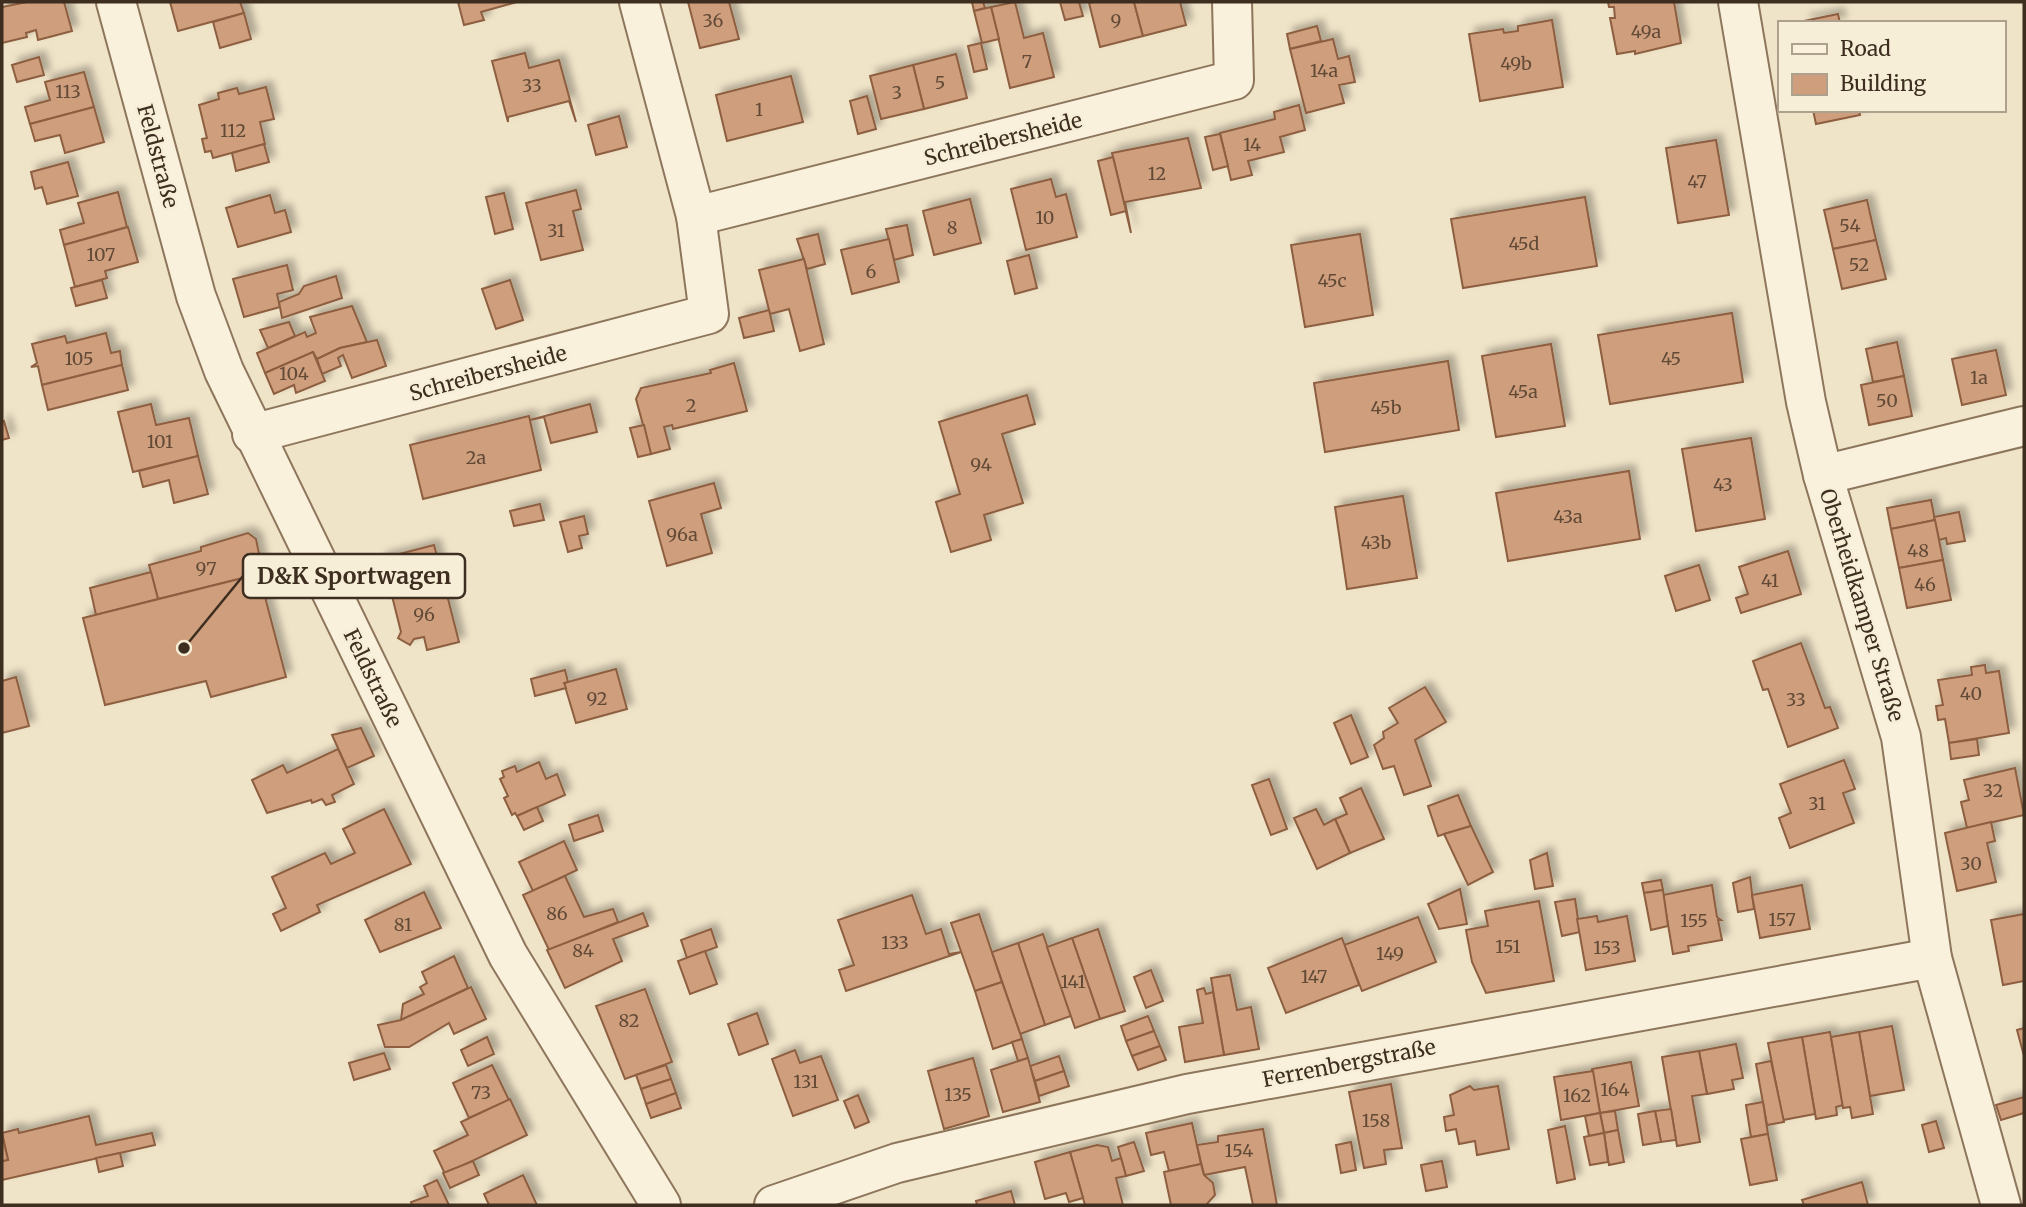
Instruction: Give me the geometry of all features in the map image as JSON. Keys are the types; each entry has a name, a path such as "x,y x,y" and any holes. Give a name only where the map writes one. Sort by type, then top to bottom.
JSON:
{"street":[{"name":"Feldstraße","path":"116,2 196,296 252,435 508,955 661,1205"},
{"name":"Schreibersheide","path":"252,435 709,314 696,216 639,2"},
{"name":"Schreibersheide","path":"696,216 1234,80 1232,2"},
{"name":"Oberheidkamper Straße","path":"1738,2 1792,327 1824,475 1901,737 1932,958 2001,1205"},
{"path":"1824,475 2024,426"},
{"name":"Ferrenbergstraße","path":"774,1205 897,1163 1188,1094 1932,958"}],"building":[{"path":"27,2 64,2 72,31 38,40 36,30 26,33 27,37 2,43 2,7"},
{"path":"170,2 240,2 244,13 178,31"},
{"path":"458,2 517,2 481,12 484,20 464,25"},
{"path":"688,2 729,2 739,39 700,48"},
{"path":"972,2 983,2 985,8 974,11"},
{"path":"1015,2 1024,38 1043,33 1054,77 1010,88 991,7"},
{"path":"1060,2 1079,2 1083,16 1065,20"},
{"path":"1134,2 1143,36 1100,47 1089,3"},
{"path":"1134,2 1180,2 1186,25 1143,36"},
{"path":"1608,2 1674,2 1681,43 1635,54 1635,51 1617,54 1610,18 1615,18 1614,7 1609,7"},
{"path":"991,7 999,39 982,43 974,11"},
{"path":"244,13 251,39 220,48 213,22"},
{"path":"1838,14 1840,21 1804,21"},
{"path":"1552,20 1563,87 1480,101 1469,34 1503,29 1504,33 1518,31 1518,26"},
{"path":"1317,26 1321,41 1290,49 1287,34"},
{"path":"1333,39 1338,59 1349,56 1355,82 1339,85 1344,103 1306,113 1290,49"},
{"path":"981,43 987,69 974,72 968,46"},
{"path":"525,53 529,68 559,60 576,122 569,101 508,117 508,122 492,61"},
{"path":"956,54 967,98 924,109 913,65"},
{"path":"39,57 44,75 17,82 12,65"},
{"path":"913,65 924,109 881,119 870,76"},
{"path":"84,72 94,107 30,124 25,107 50,100 45,82"},
{"path":"791,76 803,122 727,141 716,95"},
{"path":"266,87 274,119 260,122 265,144 213,158 211,151 205,152 202,139 207,138 199,105 219,99 218,93 237,88 239,94"},
{"path":"867,96 876,129 858,134 850,101"},
{"path":"1299,105 1305,130 1280,137 1284,152 1248,161 1252,175 1231,180 1220,133 1275,119 1274,112"},
{"path":"94,107 104,142 65,153 60,135 35,141 30,124"},
{"path":"1813,112 1859,112 1860,115 1816,124"},
{"path":"619,116 627,147 596,155 588,125"},
{"path":"1220,134 1228,166 1213,170 1205,137"},
{"path":"1188,138 1201,188 1125,202 1131,233 1112,153"},
{"path":"1716,140 1729,215 1678,223 1666,148"},
{"path":"264,144 269,162 236,171 232,153"},
{"path":"1113,157 1126,211 1111,215 1098,161"},
{"path":"68,162 78,196 47,204 42,187 35,189 31,172"},
{"path":"1051,179 1056,197 1066,194 1077,237 1026,250 1011,189"},
{"path":"576,190 581,209 573,211 583,250 541,260 526,203"},
{"path":"118,192 127,227 64,245 60,230 84,223 78,203"},
{"path":"504,193 513,229 495,234 486,197"},
{"path":"270,195 275,213 285,210 291,232 238,247 226,208"},
{"path":"1585,197 1597,266 1463,288 1451,219"},
{"path":"970,199 981,243 934,255 923,211"},
{"path":"1867,200 1876,240 1833,249 1824,210"},
{"path":"907,225 913,255 894,260 886,229"},
{"path":"128,227 138,262 105,271 107,278 75,287 64,245"},
{"path":"818,234 825,264 807,269 797,239"},
{"path":"1360,234 1373,315 1305,327 1291,245"},
{"path":"889,239 899,282 852,294 841,250"},
{"path":"1876,240 1886,279 1842,289 1833,249"},
{"path":"1029,255 1037,288 1015,294 1007,261"},
{"path":"804,259 824,344 800,351 789,309 770,314 759,270"},
{"path":"287,265 293,290 277,294 280,307 244,317 233,279"},
{"path":"336,276 342,298 282,318 279,302 299,294 304,286"},
{"path":"102,280 107,298 76,306 71,288"},
{"path":"510,280 523,320 496,329 482,289"},
{"path":"352,306 367,342 340,348 317,359 313,352 265,373 257,353 305,332 307,337 316,333 310,317"},
{"path":"769,310 774,331 744,338 739,318"},
{"path":"1732,313 1743,382 1610,404 1598,335"},
{"path":"289,322 295,336 268,348 260,330"},
{"path":"106,333 111,353 120,351 122,365 42,385 38,366 31,367 37,363 32,344 65,336 67,343"},
{"path":"377,340 386,366 352,378 343,355 338,358 341,366 322,374 317,359 340,348"},
{"path":"1897,342 1904,376 1873,382 1866,349"},
{"path":"1551,344 1565,426 1496,437 1482,356"},
{"path":"1996,350 2006,395 1962,405 1952,359"},
{"path":"313,352 325,381 296,393 294,385 274,394 265,373"},
{"path":"1448,361 1459,430 1325,452 1314,383"},
{"path":"734,363 747,411 673,429 672,425 664,427 670,449 651,454 636,399 641,388 711,373 710,370"},
{"path":"122,365 128,390 48,410 42,385"},
{"path":"1904,376 1912,416 1869,425 1861,385"},
{"path":"1027,395 1035,424 1002,434 1023,503 984,515 991,540 951,552 936,502 960,494 939,422"},
{"path":"151,404 156,425 189,418 198,456 133,472 118,412"},
{"path":"590,404 597,432 551,443 544,417 530,420"},
{"path":"529,416 541,470 423,499 410,445"},
{"path":"4,421 9,438 2,440 2,422"},
{"path":"644,425 651,454 638,457 630,428"},
{"path":"1751,438 1765,519 1696,531 1682,449"},
{"path":"198,456 208,494 174,503 169,480 143,487 139,471"},
{"path":"1629,471 1640,539 1508,561 1496,493"},
{"path":"714,483 721,508 701,514 712,553 667,566 649,501"},
{"path":"1403,496 1417,578 1347,589 1335,507"},
{"path":"1931,500 1935,520 1891,529 1887,508"},
{"path":"540,504 544,520 514,526 510,511"},
{"path":"1959,512 1965,541 1947,544 1946,538 1939,540 1934,517"},
{"path":"584,516 588,534 579,536 582,548 568,552 560,522"},
{"path":"1935,520 1943,560 1899,568 1891,529"},
{"path":"248,533 256,539 263,573 158,599 149,565 201,551 201,547"},
{"path":"434,545 444,583 392,596 392,584 387,585 380,559"},
{"path":"1788,551 1801,594 1741,613 1736,598 1748,594 1739,567"},
{"path":"1943,560 1951,600 1907,608 1899,568"},
{"path":"1699,565 1710,600 1676,611 1665,576"},
{"path":"151,572 158,599 96,615 90,588"},
{"path":"259,574 286,677 211,697 206,681 105,705 83,618"},
{"path":"444,583 459,642 427,650 424,637 414,639 410,645 398,638 401,632 392,596"},
{"path":"1801,643 1825,708 1830,707 1838,728 1788,747 1768,689 1763,690 1753,661"},
{"path":"1985,665 1986,673 1999,671 2009,733 1949,743 1945,719 1938,720 1936,706 1943,705 1938,680 1972,675 1971,667"},
{"path":"616,669 627,709 576,723 564,683"},
{"path":"565,670 568,682 564,683 566,688 535,696 531,679"},
{"path":"16,677 29,726 2,733 2,681"},
{"path":"1425,687 1446,722 1415,740 1431,786 1404,795 1394,766 1383,769 1374,745 1384,738 1383,732 1398,723 1389,708"},
{"path":"1351,715 1368,757 1351,764 1334,723"},
{"path":"361,728 374,756 347,768 332,735"},
{"path":"1977,739 1979,755 1951,759 1949,743"},
{"path":"338,749 354,784 332,795 335,802 326,805 322,799 312,803 311,800 267,813 252,780 283,765 287,773"},
{"path":"1844,760 1855,789 1843,793 1854,823 1790,848 1779,818 1791,813 1780,784"},
{"path":"539,762 546,779 557,774 565,795 517,816 515,813 512,815 504,798 508,796 500,779 504,777 502,771 515,766 517,772"},
{"path":"2015,768 2024,815 1967,828 1961,802 1969,800 1964,780"},
{"path":"1269,779 1287,829 1271,835 1252,785"},
{"path":"1361,788 1384,839 1350,853 1335,819 1347,814 1340,798"},
{"path":"1458,795 1471,826 1438,836 1428,806"},
{"path":"537,807 543,821 524,830 517,816"},
{"path":"384,809 411,864 317,905 320,912 281,931 273,914 286,908 272,877 325,853 331,864 355,853 343,829"},
{"path":"1316,809 1324,825 1335,819 1350,853 1317,869 1294,818"},
{"path":"598,815 603,831 574,841 569,825"},
{"path":"1991,822 1995,841 1987,843 1996,882 1957,891 1945,833"},
{"path":"1471,826 1493,872 1468,885 1444,834"},
{"path":"564,841 577,870 533,891 519,862"},
{"path":"1547,853 1553,886 1535,889 1530,860"},
{"path":"565,876 584,917 613,909 618,922 549,950 523,895"},
{"path":"1750,877 1754,909 1738,912 1733,883"},
{"path":"1661,880 1663,890 1644,893 1642,883"},
{"path":"1712,885 1717,917 1721,920 1718,920 1722,940 1688,946 1689,951 1673,954 1663,895"},
{"path":"1802,885 1810,929 1760,938 1752,895"},
{"path":"1460,889 1467,924 1439,929 1428,904"},
{"path":"1663,890 1668,926 1651,930 1644,893"},
{"path":"424,892 441,928 380,952 365,920"},
{"path":"912,895 926,934 941,929 949,954 961,952 846,991 839,970 854,965 838,920"},
{"path":"1575,899 1580,932 1562,936 1555,902"},
{"path":"1539,901 1554,981 1486,993 1472,962 1466,930 1488,926 1485,911"},
{"path":"643,913 648,926 613,939 622,961 565,988 547,950"},
{"path":"979,914 1002,982 975,991 951,923"},
{"path":"2024,914 2024,981 2003,985 1991,920"},
{"path":"1597,916 1598,922 1627,916 1635,961 1586,970 1577,919"},
{"path":"1418,917 1436,962 1362,991 1344,945"},
{"path":"711,929 717,947 687,958 681,940"},
{"path":"1098,929 1125,1011 1100,1019 1072,938"},
{"path":"1043,934 1071,1016 1045,1025 1018,943"},
{"path":"1072,938 1100,1019 1075,1028 1047,947"},
{"path":"1342,938 1359,985 1286,1013 1268,968"},
{"path":"1018,943 1045,1025 1020,1034 992,952"},
{"path":"705,951 717,984 690,994 678,961"},
{"path":"454,956 468,988 401,1020 403,1004 424,994 420,987 427,983 422,972"},
{"path":"1151,970 1163,1001 1146,1008 1134,977"},
{"path":"1230,975 1237,1010 1251,1007 1259,1049 1224,1055 1211,978"},
{"path":"1002,982 1022,1039 993,1049 975,991"},
{"path":"471,987 486,1019 454,1034 449,1023 409,1047 385,1047 378,1025 401,1020"},
{"path":"1204,988 1206,994 1213,992 1224,1055 1185,1062 1179,1027 1203,1023 1197,990"},
{"path":"645,989 672,1062 625,1079 596,1006"},
{"path":"757,1013 768,1044 739,1055 728,1024"},
{"path":"1148,1016 1154,1031 1126,1041 1121,1026"},
{"path":"1892,1026 1904,1090 1870,1096 1859,1032"},
{"path":"2024,1028 2024,1056 2017,1030"},
{"path":"1154,1031 1160,1046 1132,1056 1126,1041"},
{"path":"1830,1032 1843,1105 1836,1107 1837,1115 1816,1119 1802,1037"},
{"path":"1859,1032 1873,1114 1852,1118 1850,1107 1843,1108 1831,1037"},
{"path":"487,1037 494,1054 468,1066 461,1050"},
{"path":"1802,1037 1815,1114 1783,1120 1768,1043"},
{"path":"1022,1039 1028,1058 1018,1061 1012,1042"},
{"path":"1736,1044 1743,1078 1732,1080 1734,1089 1707,1094 1699,1051"},
{"path":"1160,1046 1166,1060 1138,1070 1132,1056"},
{"path":"795,1050 800,1063 821,1056 838,1100 793,1116 772,1059"},
{"path":"1699,1051 1707,1094 1692,1096 1700,1142 1677,1146 1662,1057"},
{"path":"384,1053 390,1069 354,1080 349,1063"},
{"path":"1059,1056 1064,1071 1035,1081 1030,1066"},
{"path":"973,1058 989,1116 944,1129 928,1071"},
{"path":"1028,1058 1040,1102 1003,1112 991,1070"},
{"path":"1771,1061 1784,1122 1767,1125 1756,1064"},
{"path":"1631,1062 1639,1106 1600,1113 1592,1069"},
{"path":"492,1065 509,1100 469,1118 453,1083"},
{"path":"666,1065 671,1079 641,1089 636,1075"},
{"path":"1064,1071 1069,1086 1039,1096 1035,1081"},
{"path":"1593,1071 1600,1113 1561,1120 1554,1077"},
{"path":"671,1079 676,1093 646,1104 641,1089"},
{"path":"1391,1084 1402,1148 1384,1150 1386,1164 1364,1168 1349,1092"},
{"path":"1470,1086 1474,1090 1498,1086 1509,1149 1477,1155 1475,1141 1459,1144 1456,1129 1446,1131 1444,1117 1454,1115 1450,1095"},
{"path":"676,1093 681,1108 651,1118 646,1104"},
{"path":"858,1095 869,1122 855,1128 844,1101"},
{"path":"2024,1097 2024,1113 2001,1120 1996,1105"},
{"path":"510,1099 527,1135 445,1174 434,1151 468,1135 461,1122"},
{"path":"1763,1102 1768,1134 1751,1137 1746,1105"},
{"path":"1671,1109 1676,1140 1661,1142 1655,1111"},
{"path":"1615,1111 1618,1130 1604,1133 1600,1113"},
{"path":"1655,1111 1661,1142 1643,1145 1638,1114"},
{"path":"1600,1113 1604,1133 1589,1136 1585,1116"},
{"path":"89,1116 96,1145 152,1133 155,1145 2,1180 2,1161 8,1160 2,1133 18,1129 19,1133"},
{"path":"1936,1121 1944,1148 1929,1152 1922,1125"},
{"path":"1192,1123 1201,1164 1169,1171 1164,1152 1151,1155 1146,1133"},
{"path":"1565,1126 1575,1179 1557,1183 1548,1130"},
{"path":"1263,1129 1277,1205 1253,1205 1245,1167 1204,1175 1197,1145 1218,1142 1218,1136"},
{"path":"1618,1130 1624,1162 1609,1165 1604,1133"},
{"path":"1604,1133 1608,1162 1590,1165 1584,1137"},
{"path":"2,1134 8,1160 2,1161"},
{"path":"1768,1134 1777,1180 1750,1185 1741,1139"},
{"path":"1134,1142 1144,1171 1126,1176 1118,1147"},
{"path":"1351,1142 1356,1170 1341,1173 1336,1145"},
{"path":"1097,1145 1108,1147 1112,1161 1121,1158 1126,1176 1116,1178 1123,1205 1085,1205 1070,1152"},
{"path":"1070,1152 1083,1198 1069,1202 1066,1193 1045,1199 1035,1162"},
{"path":"120,1153 123,1166 99,1172 96,1158"},
{"path":"473,1161 479,1175 450,1188 443,1173"},
{"path":"1442,1161 1447,1187 1426,1191 1421,1165"},
{"path":"1201,1164 1204,1175 1213,1183 1215,1195 1206,1205 1171,1205 1164,1172"},
{"path":"523,1175 537,1205 489,1205 484,1194"},
{"path":"437,1180 449,1205 412,1205 411,1202 428,1196 424,1186"},
{"path":"1862,1182 1868,1205 1804,1205 1802,1200"},
{"path":"1011,1191 1015,1205 977,1205 976,1201"}],"place":[{"name":"D&K Sportwagen","path":"184,648"}]}
